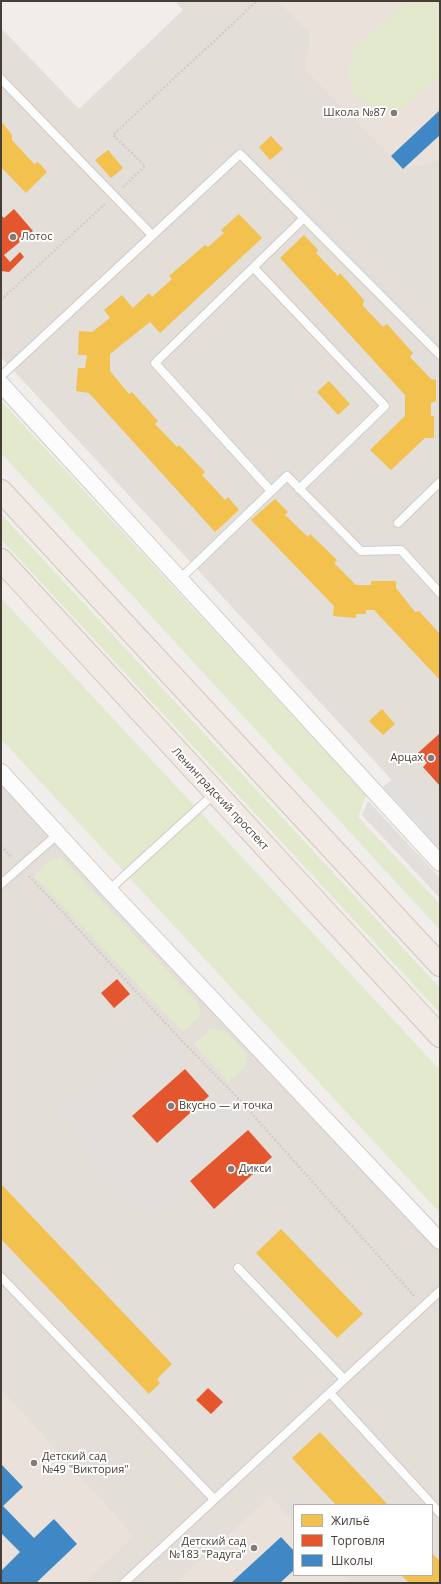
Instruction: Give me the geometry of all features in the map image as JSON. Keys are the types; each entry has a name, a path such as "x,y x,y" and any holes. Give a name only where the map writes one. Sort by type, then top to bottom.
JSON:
{"main road":[{"path":"1,491 440,965"},
{"name":"Ленинградский проспект","path":"1,560 440,1036"}],"street":[{"path":"1,384 440,863"},
{"path":"1,772 108,890 440,1241"}],"lane":[{"path":"1,79 152,235"},
{"path":"1,376 240,154 440,355"},
{"path":"271,491 155,363 304,219"},
{"path":"254,268 385,406 299,489"},
{"path":"180,579 287,476 361,551 401,550 440,592"},
{"path":"398,523 440,482"},
{"path":"108,890 215,793"},
{"path":"1,884 58,834"},
{"path":"238,1268 344,1379"},
{"path":"1,1277 214,1499"},
{"path":"124,1583 440,1290"},
{"path":"330,1393 432,1504"},
{"path":"433,1505 440,1513"}],"path":[{"path":"1,300 114,196 144,166 113,135 257,1"},
{"path":"1,846 183,1042 236,1096 423,1306"}],"shaded area":[{"path":"175,1 440,1 440,832 1,357 1,28 79,109 183,10"},
{"name":"Школа №87","path":"278,1 440,1 440,161 403,169 306,71 310,34"},
{"path":"1,769 440,1241 440,1583 1,1583"},
{"path":"397,775 440,822 440,849 383,787"},
{"path":"1,789 41,832 14,858 1,843"},
{"path":"368,801 440,878 440,898 362,815"},
{"path":"162,1028 189,1059 123,1120 153,1155 225,1091 251,1121 149,1212 65,1119"},
{"name":"Детский сад №49 \"Виктория\"","path":"1,1389 134,1536 85,1583 1,1583"},
{"name":"Детский сад №183 \"Радуга\"","path":"270,1496 293,1521 293,1576 344,1576 351,1583 176,1583"}],"green space":[{"path":"408,1 440,1 440,75 400,110 388,110 373,107 353,92 349,67 352,54 355,49"},
{"path":"1,401 366,795 358,817 440,904 440,930 1,453"},
{"path":"1,514 440,988 440,1013 1,539"},
{"path":"1,598 440,1070 440,1213 1,739"},
{"path":"61,857 199,1004 200,1015 183,1032 34,876 49,860"},
{"path":"211,1029 224,1031 247,1054 245,1067 228,1082 194,1044"}],"building: Жильё":[{"path":"1,121 12,135 12,140 34,164 38,162 47,172 26,193 1,167"},
{"path":"271,136 283,149 270,160 259,147"},
{"path":"108,150 123,168 111,178 95,160"},
{"path":"239,214 262,238 160,333 150,322 110,354 110,371 129,394 132,392 158,421 155,424 177,447 179,445 205,472 202,475 225,500 228,497 239,510 215,532 89,393 76,391 78,368 85,368 87,355 78,355 79,331 92,332 110,318 104,310 122,295 133,308 149,293 152,297 172,279 169,276 205,245 208,247 224,233 221,230"},
{"path":"304,235 318,250 316,253 338,276 340,273 364,300 363,306 383,327 387,324 413,353 410,357 431,379 436,380 436,401 431,403 431,416 434,416 434,438 425,438 391,470 370,450 405,416 405,395 280,258"},
{"path":"329,381 350,404 338,415 317,392"},
{"path":"275,499 288,512 285,515 308,537 310,534 337,560 334,563 356,585 371,585 371,581 396,581 396,588 415,612 419,611 440,634 440,680 374,610 366,610 366,614 356,614 356,618 333,616 334,606 251,520"},
{"path":"382,709 395,724 383,735 369,721"},
{"path":"1,1184 172,1364 157,1379 160,1383 149,1394 1,1239"},
{"path":"281,1229 363,1314 337,1338 256,1253"},
{"path":"320,1432 387,1504 335,1504 292,1458"},
{"path":"433,1554 440,1561 440,1583 409,1583 402,1576 433,1576"}],"building: Торговля":[{"name":"Лотос","path":"14,209 33,231 4,255 10,262 20,252 24,257 9,272 1,271 1,215 4,218"},
{"name":"Арцах","path":"440,733 440,786 423,767 427,763 418,753"},
{"path":"117,979 130,994 114,1008 101,993"},
{"name":"Вкусно — и точка","path":"185,1069 209,1096 157,1143 132,1116"},
{"name":"Дикси","path":"248,1130 272,1157 214,1209 190,1181"},
{"path":"208,1388 223,1402 211,1414 196,1400"}],"building: Школы":[{"path":"440,110 440,135 403,169 391,156"},
{"path":"1,1464 23,1487 3,1506 34,1538 54,1519 77,1544 36,1583 1,1583 1,1571 20,1552 1,1533"},
{"path":"281,1537 293,1550 293,1571 281,1582 283,1583 231,1583"}],"place":[{"name":"Школа №87","path":"394,113"},
{"name":"Лотос","path":"13,237"},
{"name":"Арцах","path":"431,758"},
{"name":"Вкусно — и точка","path":"171,1106"},
{"name":"Дикси","path":"231,1169"},
{"name":"Детский сад №49 \"Виктория\"","path":"34,1463"},
{"name":"Детский сад №183 \"Радуга\"","path":"254,1548"}]}
